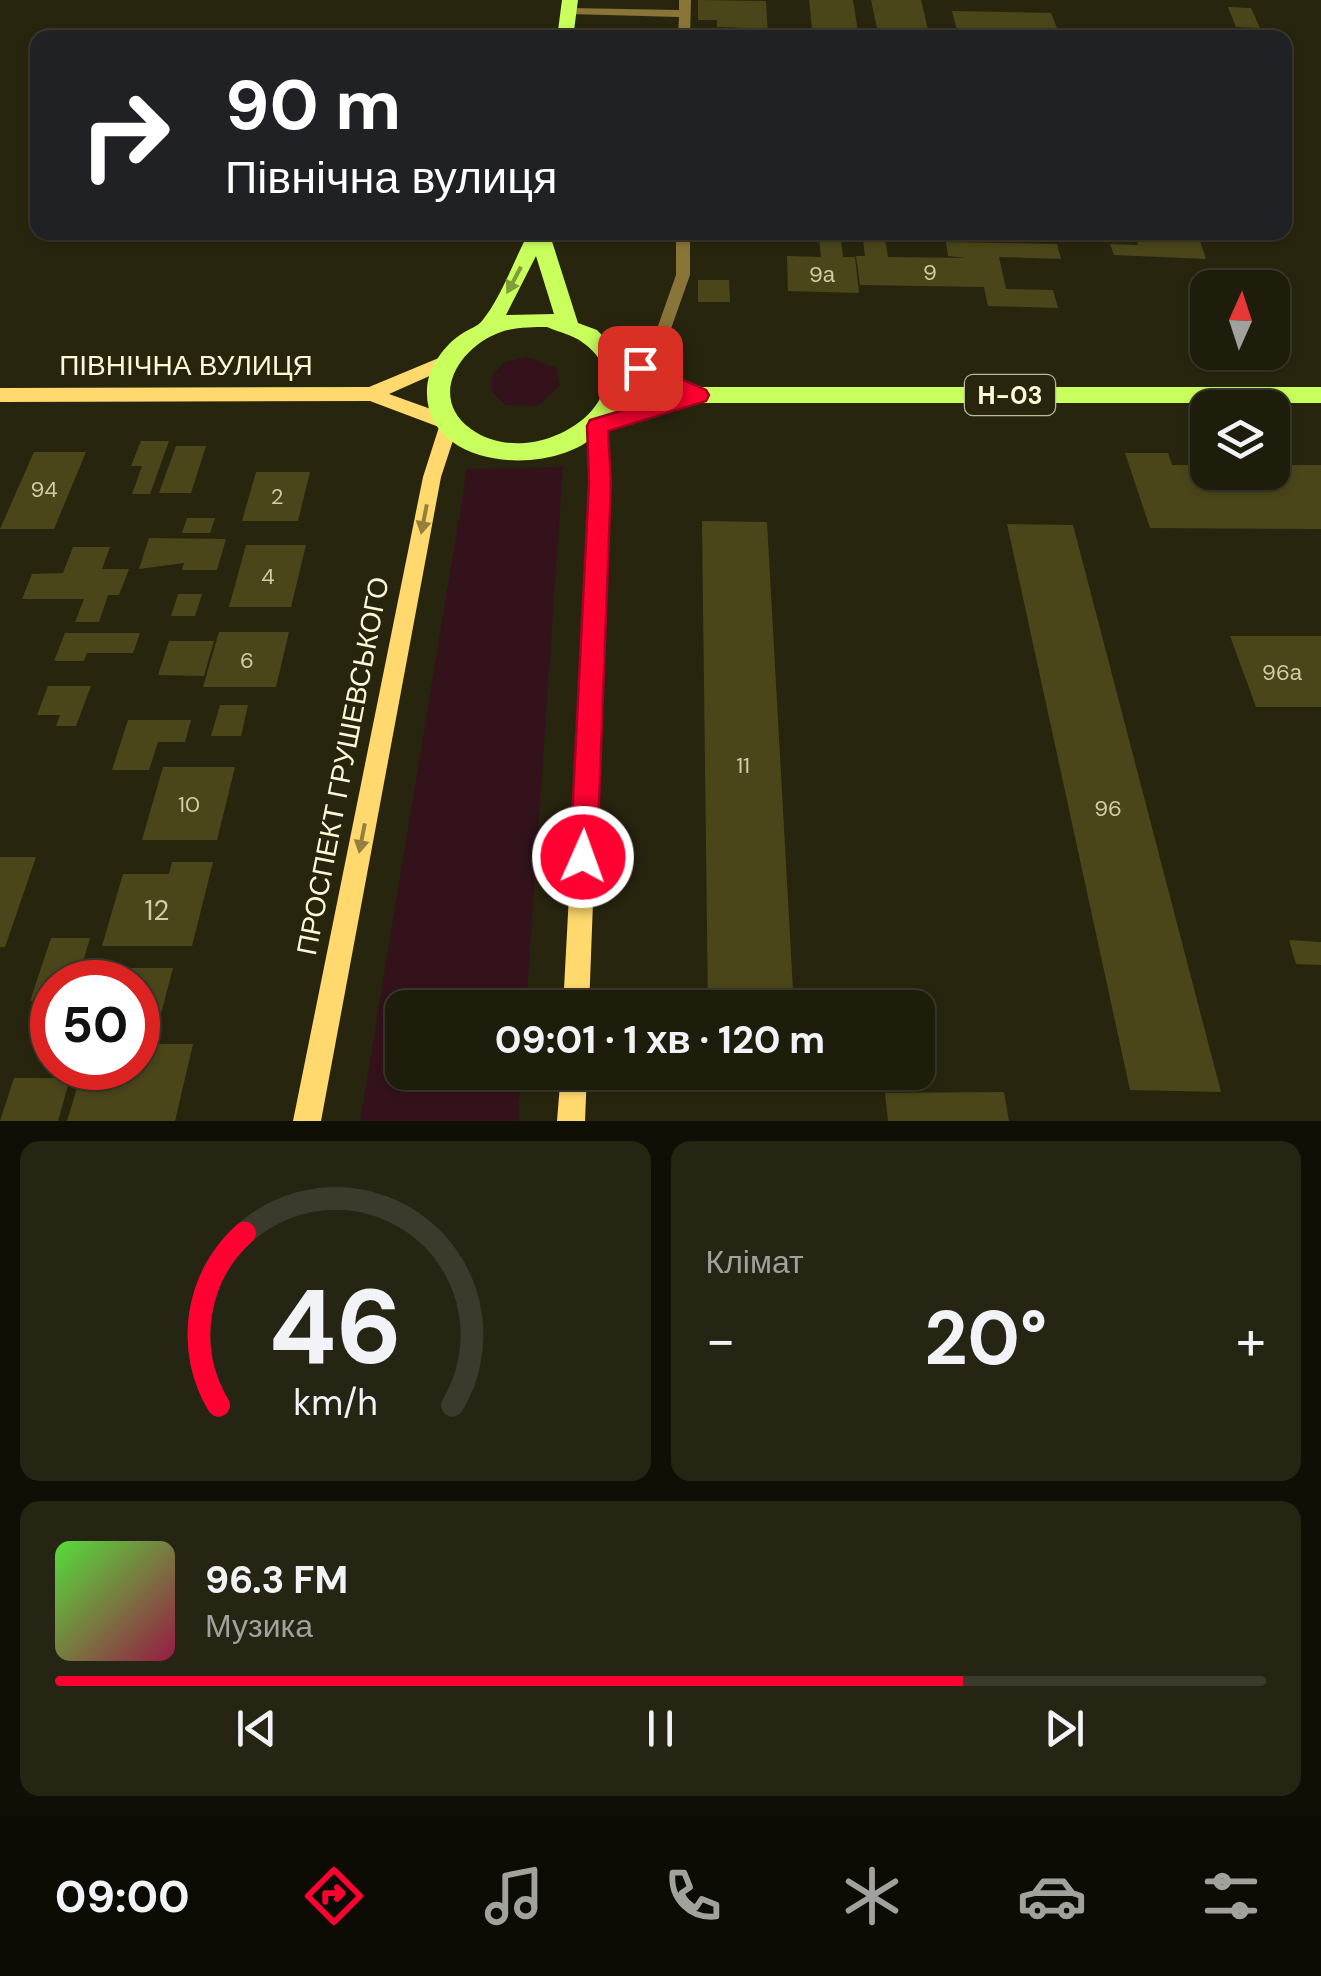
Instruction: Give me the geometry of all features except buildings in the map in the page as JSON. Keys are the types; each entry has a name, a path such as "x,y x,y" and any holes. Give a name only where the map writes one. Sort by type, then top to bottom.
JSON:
{"main road":[{"path":"489,328 535,240"},
{"path":"448,423 437,392 446,361 464,342 489,328 529,319 568,324 542,240"},
{"name":"Н-03","path":"568,324 585,332 610,355 699,395"},
{"path":"577,990 600,482 599,423 614,399 618,376 610,355"},
{"name":"ПІВНІЧНА ВУЛИЦЯ","path":"371,394 446,361"},
{"name":"ПІВНІЧНА ВУЛИЦЯ","path":"0,395 371,394 448,423"},
{"name":"Н-03","path":"448,423 465,439 491,450 521,454 552,450 599,423 699,395 1321,396"},
{"name":"ПРОСПЕКТ ГРУШЕВСЬКОГО","path":"307,1121 432,476 448,423"},
{"path":"572,1121 573,1090"}],"lane":[{"path":"570,6 685,7"},
{"path":"660,340 682,275 683,240"}],"shaded area":[{"path":"527,357 556,368 560,385 538,406 505,405 492,392 492,376 505,362"},
{"path":"563,467 527,990 385,990 385,1090 520,1090 518,1121 360,1121 467,469"}],"route":[{"path":"583,857 600,482 597,426 602,421 699,395 640,368"}]}
